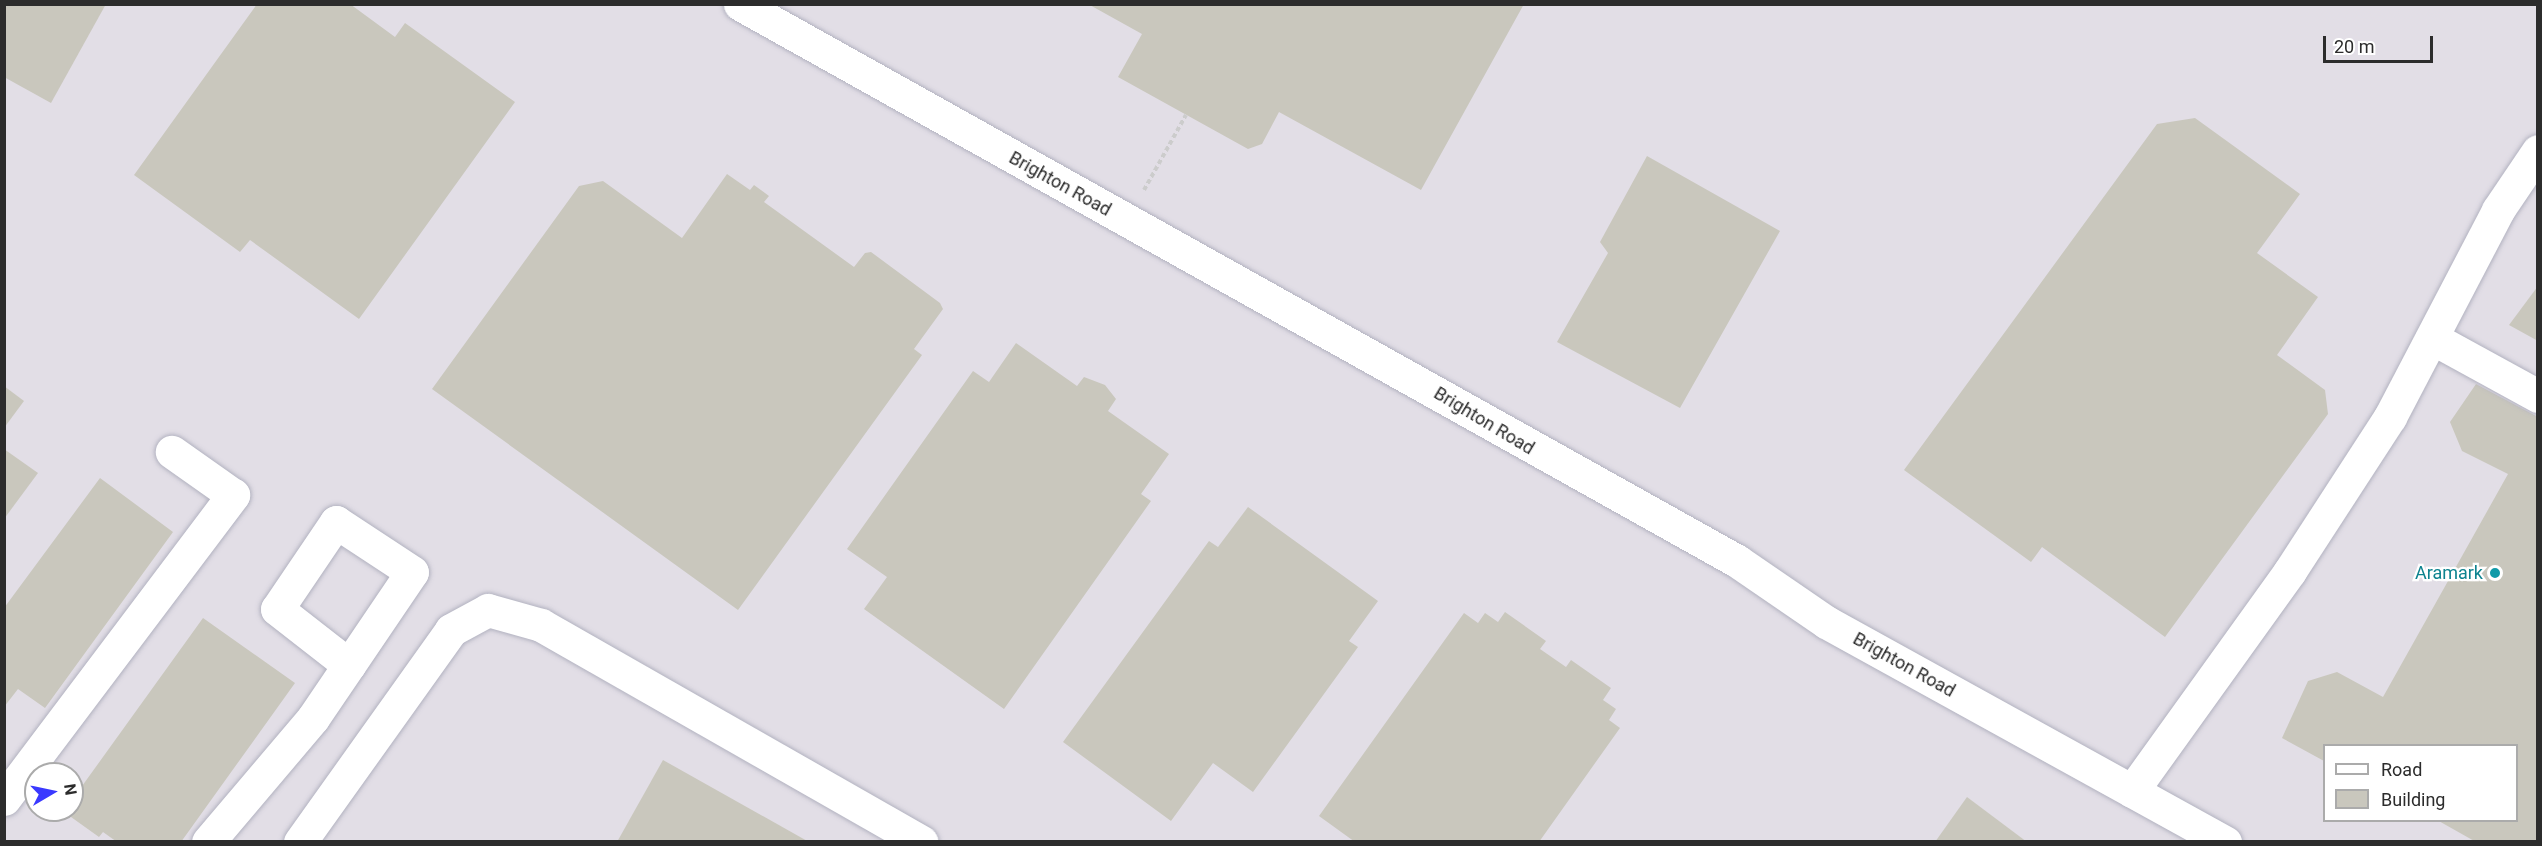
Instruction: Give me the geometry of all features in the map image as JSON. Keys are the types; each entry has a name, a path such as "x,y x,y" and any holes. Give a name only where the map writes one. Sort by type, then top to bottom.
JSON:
{"street":[{"name":"Brighton Road","path":"740,4 1737,561 1826,622 2225,842"},
{"path":"2132,791 2290,571 2390,417 2498,210 2538,151"},
{"path":"2432,338 2538,396"},
{"path":"4,799 233,495 172,452"},
{"path":"300,842 451,630 488,610 541,624 922,842"},
{"path":"208,842 313,718 349,665"}],"path":[{"path":"1127,221 1186,115"}],"shaded area":[{"path":"5,5 2537,5 2537,841 5,842"}],"building":[{"path":"4,4 106,4 51,103 4,77"},
{"path":"257,4 350,4 395,37 405,23 515,102 359,319 250,240 240,252 134,175"},
{"path":"1088,4 1524,4 1421,190 1279,112 1262,144 1248,149 1118,77 1142,34"},
{"path":"2195,118 2300,194 2257,253 2318,297 2277,355 2325,390 2328,414 2165,637 2042,547 2031,562 1904,470 2157,124"},
{"path":"1647,156 1780,231 1680,408 1557,342 1608,253 1600,242"},
{"path":"727,174 750,190 754,185 769,196 764,202 854,267 865,253 871,252 940,303 943,309 914,349 922,355 738,610 432,389 579,186 603,181 682,238"},
{"path":"2538,286 2538,341 2509,325"},
{"path":"1016,343 1077,386 1084,377 1105,385 1116,399 1108,411 1169,454 1141,494 1151,501 1004,709 864,609 887,577 847,549 973,371 989,382"},
{"name":"Aramark","path":"2476,384 2538,417 2538,842 2476,842 2441,822 2518,822 2518,744 2323,744 2323,760 2282,738 2308,681 2337,672 2383,697 2508,474 2462,451 2450,422"},
{"path":"4,386 24,401 4,428"},
{"path":"4,449 38,473 4,519"},
{"path":"100,478 173,532 45,708 18,689 4,707 4,608"},
{"path":"1248,507 1378,601 1349,641 1358,647 1253,792 1213,763 1171,821 1063,742 1209,541 1218,547"},
{"path":"1505,612 1546,641 1540,649 1566,667 1571,660 1611,688 1603,700 1616,709 1609,720 1620,728 1539,842 1355,842 1319,816 1464,613 1478,623 1485,613 1498,622"},
{"path":"203,618 295,683 181,842 117,842 103,832 99,837 78,822 84,822 84,783"},
{"path":"663,760 809,842 617,842"},
{"path":"1967,797 2027,842 1935,842"}],"place":[{"name":"Aramark","path":"2495,573"}]}
